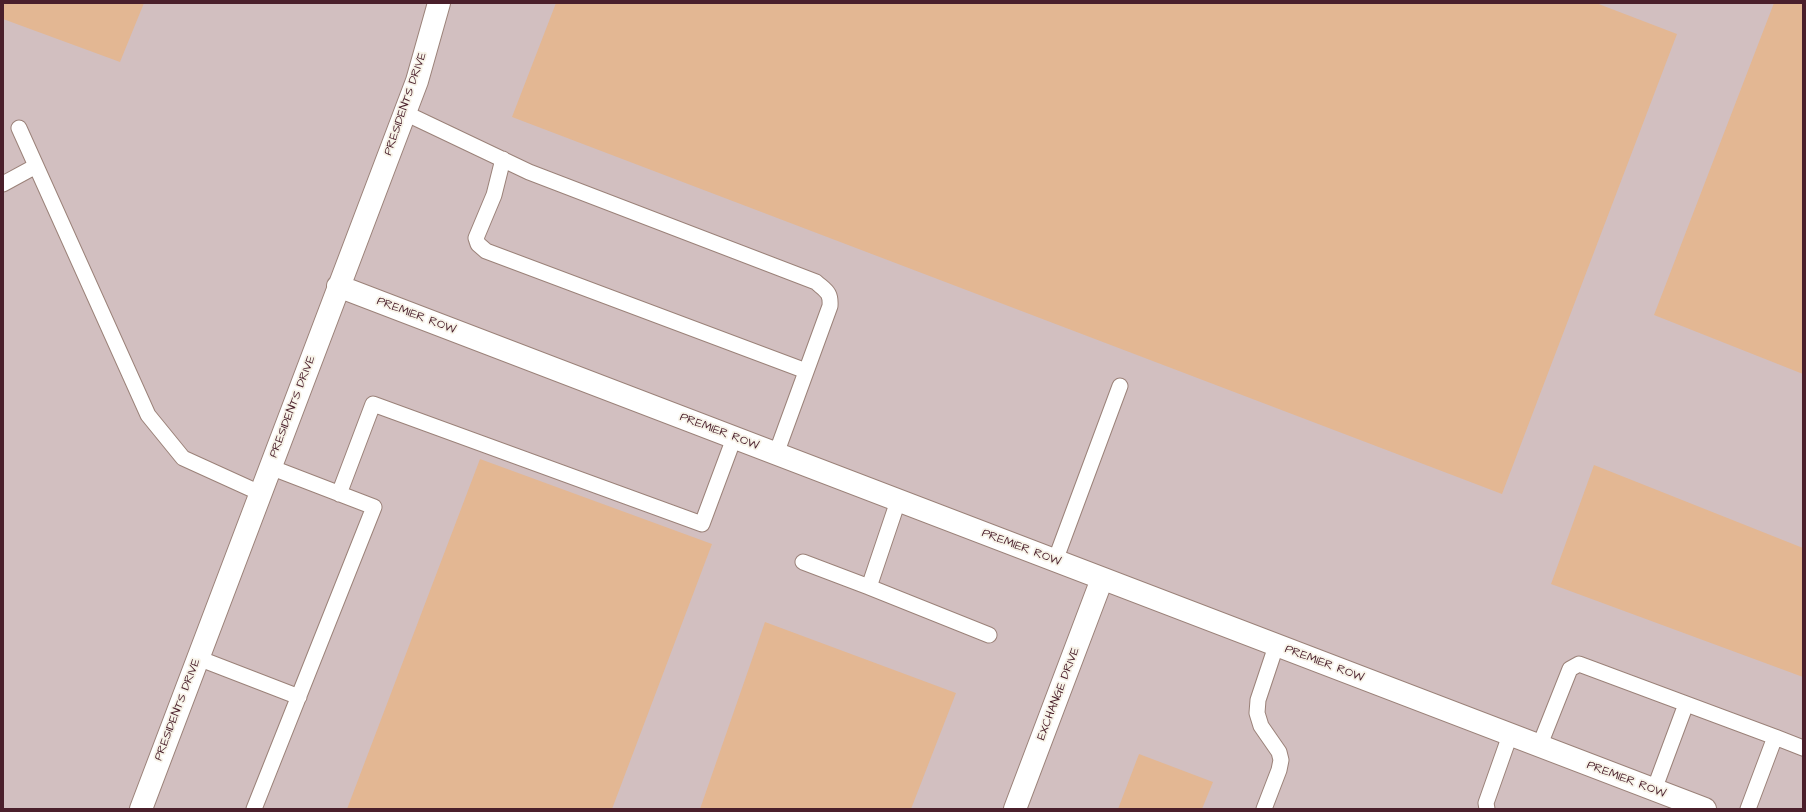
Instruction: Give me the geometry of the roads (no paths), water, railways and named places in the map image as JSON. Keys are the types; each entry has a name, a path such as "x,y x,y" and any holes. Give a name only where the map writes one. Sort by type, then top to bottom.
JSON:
{"street":[{"name":"PRESIDENTS DRIVE","path":"141,809 417,81 439,3"},
{"name":"PREMIER ROW","path":"338,286 1705,809"},
{"name":"EXCHANGE DRIVE","path":"1016,809 1102,579"}],"lane":[{"path":"405,113 529,172 816,282 830,296 830,306 776,454"},
{"path":"19,128 148,415 183,458 260,493"},
{"path":"503,159 494,195 476,238 478,244 486,251 806,371"},
{"path":"3,184 36,166"},
{"path":"1055,561 1120,386"},
{"path":"339,494 373,404 702,524 734,438"},
{"path":"254,809 374,507 270,467"},
{"path":"869,587 898,501"},
{"path":"803,562 989,635"},
{"path":"1264,809 1279,770 1281,760 1279,752 1261,726 1257,713 1260,693 1276,646"},
{"path":"198,658 298,697"},
{"path":"1539,746 1570,669 1579,664 1803,748"},
{"path":"1654,790 1686,704"},
{"path":"1487,809 1486,804 1510,735"},
{"path":"1748,809 1775,737"}]}
